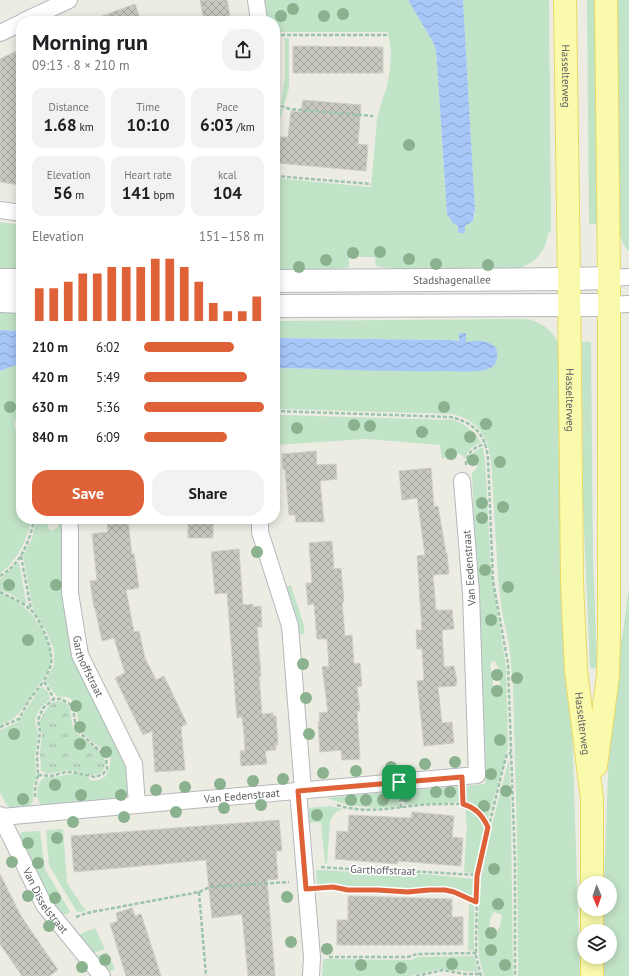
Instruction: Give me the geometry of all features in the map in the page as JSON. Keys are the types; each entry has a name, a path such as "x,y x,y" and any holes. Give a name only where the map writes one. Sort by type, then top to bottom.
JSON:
{"main road":[{"name":"Hasselterweg","path":"565,0 570,279 572,583 576,671 592,799 592,876"},
{"name":"Hasselterweg","path":"592,799 608,676 608,305 619,277 606,0"},
{"name":"Stadshagenallee","path":"280,281 570,279 619,277"},
{"path":"0,280 16,280"},
{"path":"0,301 16,302"},
{"path":"280,306 608,305"},
{"path":"592,964 592,976"}],"street":[{"path":"35,16 69,0"},
{"path":"256,0 258,16"},
{"path":"0,33 16,25"},
{"path":"0,210 16,212"},
{"path":"608,305 629,304"},
{"name":"Van Eedenstraat","path":"1,816 477,775 471,593 462,481"},
{"name":"Garthoffstraat","path":"70,524 70,594 80,656 134,764 137,805"},
{"path":"260,524 260,532 290,626 304,790 306,879 312,957 311,976"},
{"name":"Van Disselstraat","path":"1,816 44,905 102,976"}],"path":[{"path":"280,35 387,35"},
{"path":"280,106 290,109 373,116"},
{"path":"280,176 371,184"},
{"path":"462,481 466,460 469,454 477,446 485,444"},
{"path":"0,576 21,556 28,542 33,524"},
{"path":"0,727 16,722 19,719 29,700 44,681 51,663 50,645 31,610 21,556"},
{"path":"0,592 31,610"},
{"path":"44,681 54,699"},
{"path":"35,814 35,788 38,775 37,756 40,731 38,720 43,708 54,699 61,699 71,705 74,712 77,730 106,757 107,769 103,774 94,777 72,772 51,776 38,775"},
{"path":"416,976 443,970 481,975 476,953 477,876 504,764 508,754 511,753"},
{"path":"462,777 463,804"},
{"path":"304,790 312,792 316,796 328,802 345,808 361,810 385,810 438,804 463,804 476,810 488,827"},
{"name":"Garthoffstraat","path":"306,879 325,867 403,873 409,871 477,876"},
{"path":"59,924 87,913 199,892 210,887 306,879 348,890 408,892 445,890 476,902"},
{"path":"199,892 206,976"},
{"path":"312,957 408,957 416,954 476,953"}],"green space":[{"path":"262,0 408,0 433,42 436,50 447,214 458,226 459,233 465,233 465,226 475,217 475,210 463,0 549,0 551,232 548,233 545,245 540,255 531,263 519,268 435,276 376,266 375,257 349,257 349,267 294,277 280,277 280,178 371,187 377,119 387,86 391,53 388,32 280,32 280,16 265,16"},
{"path":"587,0 597,0 599,224 589,224"},
{"path":"616,0 629,0 629,252 619,233"},
{"path":"285,38 289,38 289,88 284,105 281,104 285,77"},
{"path":"280,108 283,109 280,119"},
{"path":"0,222 16,224 16,275 0,275"},
{"path":"0,305 16,307 16,331 0,330"},
{"path":"521,319 534,321 545,326 560,346 578,924 577,924 577,964 580,964 580,976 518,976 517,836 513,684 509,644 502,612 498,577 491,460 484,436 475,425 468,420 452,414 280,409 280,368 432,371 489,342 466,342 466,333 459,341 280,338 280,321"},
{"path":"582,342 591,342 593,557 597,666 594,669 590,667 583,506"},
{"path":"16,365 16,418 14,424 16,431 16,524 30,524 21,549 7,568 0,574 0,371"},
{"path":"280,415 453,420 469,428 481,443 471,448 465,458 456,453 442,459 440,445 366,439 280,445"},
{"path":"480,448 483,448 491,570 506,667 508,748 487,822 479,810 465,803 465,786 485,784 472,472 475,471 477,464 472,454","holes":["494,661 497,664 500,681 499,693 496,696 493,694 493,679 490,666 491,662"]},
{"path":"35,524 48,524 48,528 51,531 58,527 58,524 62,524 63,593 126,766 129,791 128,795 122,799 41,806 39,802 37,790 39,783 45,777 57,777 76,773 87,776 91,781 98,780 105,777 107,774 111,760 106,751 84,734 71,699 66,697 58,697 50,688 46,680 54,665 54,650 46,631 33,609 23,556 32,539"},
{"path":"19,562 25,604 13,595 0,590 0,579"},
{"path":"291,585 304,626 304,634 298,634 285,588"},
{"path":"629,587 629,976 602,976 602,964 617,964 617,924 603,924 604,916 617,916 617,876 604,876 609,747 616,668 623,632"},
{"path":"0,593 18,603 34,618 44,632 50,648 51,663 43,679 22,709 11,720 0,725"},
{"path":"43,687 48,692 50,699 41,707 35,721 38,734 35,756 36,779 33,786 33,800 30,807 10,808 0,793 0,730 19,721 40,688"},
{"path":"57,701 68,705 75,730 102,754 105,760 105,766 101,773 90,775 69,770 47,774 41,770 40,752 42,735 39,722 49,706"},
{"path":"509,759 513,976 484,976 479,957 478,924 480,873","holes":["494,912 502,915 500,926 496,933 494,934 490,932 492,914"]},
{"path":"460,786 461,802 404,805 403,791"},
{"path":"397,791 399,806 381,808 345,804 327,798"},
{"path":"329,806 343,809 336,812 330,821 327,864 325,863 321,822 309,823 309,808"},
{"path":"465,807 479,815 486,828 474,873 464,872 467,826"},
{"path":"63,829 67,883 86,911 77,912 49,865 46,831"},
{"path":"39,831 45,869 70,913 62,915 50,903 19,836 22,832"},
{"path":"316,870 409,876 413,873 474,879 474,900 453,890 438,888 408,890 350,888 333,885 317,886"},
{"path":"469,901 474,904 474,951 468,950"},
{"path":"95,928 105,949 92,954 78,935"},
{"path":"107,952 115,969 108,972 94,957"},
{"path":"474,956 478,972 442,969 410,976 322,976 323,959 411,960 417,957"}],"water":[{"path":"408,0 463,0 475,210 473,221 465,226 465,233 458,233 458,226 452,222 447,214 436,50 433,42"},
{"path":"0,330 16,331 16,365 0,371"},
{"path":"459,333 466,333 466,342 484,341 489,343 497,350 497,360 491,368 465,372 280,368 280,338 459,341"}],"building":[{"path":"200,0 227,0 230,16 203,16"},
{"path":"135,4 139,16 102,16"},
{"path":"293,46 383,47 383,73 293,73"},
{"path":"16,51 16,184 0,182 0,59"},
{"path":"303,100 361,105 358,144 368,145 366,171 280,163 280,137 288,137 291,111 301,112"},
{"path":"316,451 317,465 336,464 337,479 320,481 324,522 296,522 295,515 289,515 285,469 283,469 282,454"},
{"path":"431,468 434,507 438,506 447,553 449,574 433,575 436,610 452,610 454,629 442,630 444,667 454,666 457,681 456,686 438,687 442,723 452,722 454,743 424,746 417,681 424,680 422,649 417,649 416,630 422,630 417,556 425,555 417,498 402,500 399,471"},
{"path":"107,524 129,524 132,554 134,554 139,588 126,590 134,632 139,631 145,658 156,680 164,676 187,724 181,727 185,770 155,772 152,731 143,735 115,678 125,673 114,638 102,641 94,608 90,581 97,580 92,534 108,532"},
{"path":"188,524 213,524 213,538 188,538"},
{"path":"332,541 334,569 341,568 345,636 352,635 354,664 360,663 362,686 357,687 360,711 357,711 360,759 342,760 341,750 320,752 318,722 320,721 319,713 328,712 322,667 329,666 327,639 317,639 314,604 308,605 306,583 312,583 309,543"},
{"path":"239,549 243,605 253,604 253,607 261,606 262,627 257,627 262,714 273,713 273,716 276,716 278,745 275,745 276,750 265,751 267,764 241,766 240,751 245,751 244,733 242,717 237,718 227,593 215,594 211,552"},
{"path":"412,812 454,816 452,837 463,838 461,866 398,861 398,864 335,859 337,831 348,832 349,815 411,818"},
{"path":"279,820 282,851 276,851 278,879 267,880 275,976 248,976 242,914 212,918 206,860 74,872 71,836"},
{"path":"0,874 21,916 58,970 49,976 22,976 0,944"},
{"path":"348,896 452,899 452,917 463,917 463,945 337,945 337,920 348,920"},
{"path":"132,908 135,916 141,914 161,976 126,976 110,924 118,921 116,913"}],"route":[{"path":"462,777 463,804 476,810 488,827 477,876 476,902 454,892 436,889 408,892 348,890 333,887 306,889 298,791 399,782 462,777"}]}
